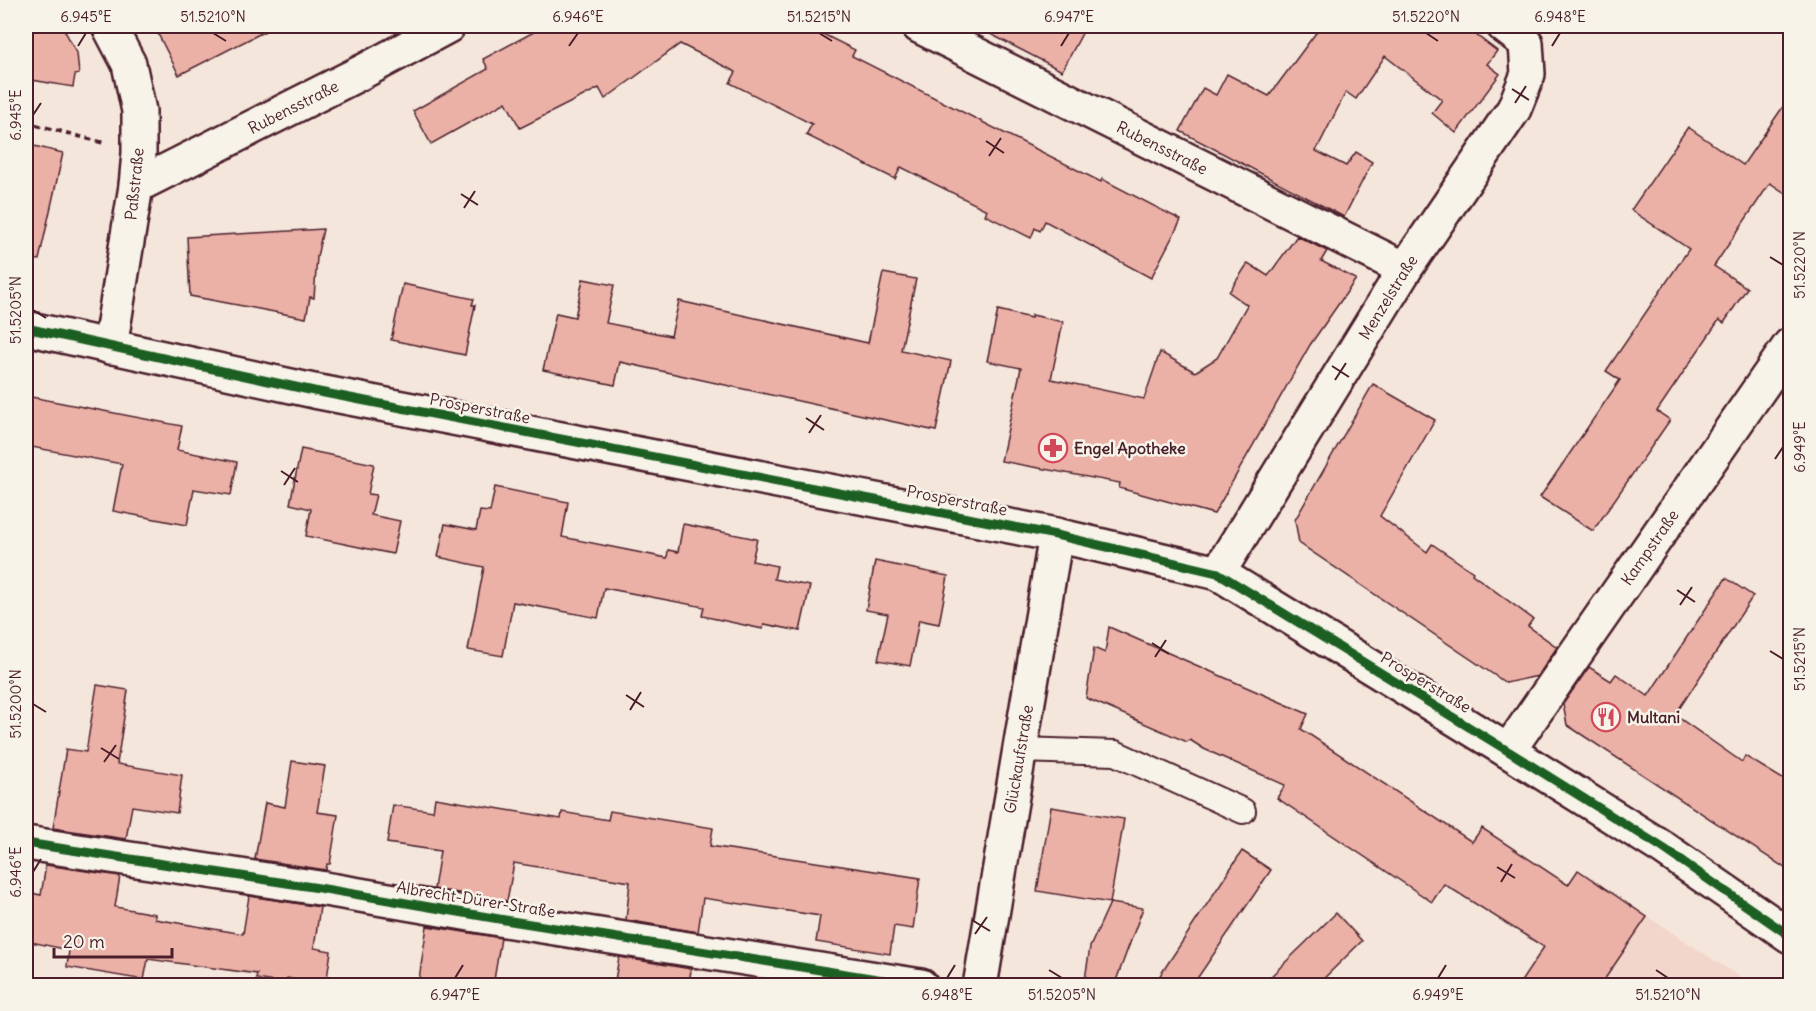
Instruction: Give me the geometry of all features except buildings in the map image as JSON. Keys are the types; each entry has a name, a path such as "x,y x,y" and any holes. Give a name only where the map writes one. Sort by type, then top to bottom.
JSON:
{"street":[{"name":"Paßstraße","path":"109,26 129,64 139,111 136,186 110,346"},
{"name":"Rubensstraße","path":"136,186 448,26"},
{"name":"Rubensstraße","path":"919,26 1405,268"},
{"name":"Menzelstraße","path":"1218,573 1405,268 1514,108 1528,74 1526,43 1504,26"},
{"name":"Prosperstraße","path":"26,328 326,393 1056,535 1218,573 1663,848 1791,936"},
{"name":"Kampstraße","path":"1508,751 1791,345"},
{"name":"Glückaufstraße","path":"980,986 1056,535"},
{"name":"Albrecht-Dürer-Straße","path":"26,843 921,986"}],"lane":[{"path":"1020,750 1115,753 1243,811"}],"path":[{"path":"26,121 139,153"}],"shaded area":[{"path":"1647,916 1752,985 1595,986 1610,971"}],"cycle path":[{"path":"26,328 314,391 1056,535 1218,573 1663,848 1790,936"},
{"path":"26,843 921,986"}],"place":[{"name":"Engel Apotheke","path":"1053,448"},
{"name":"Multani","path":"1606,717"}]}
